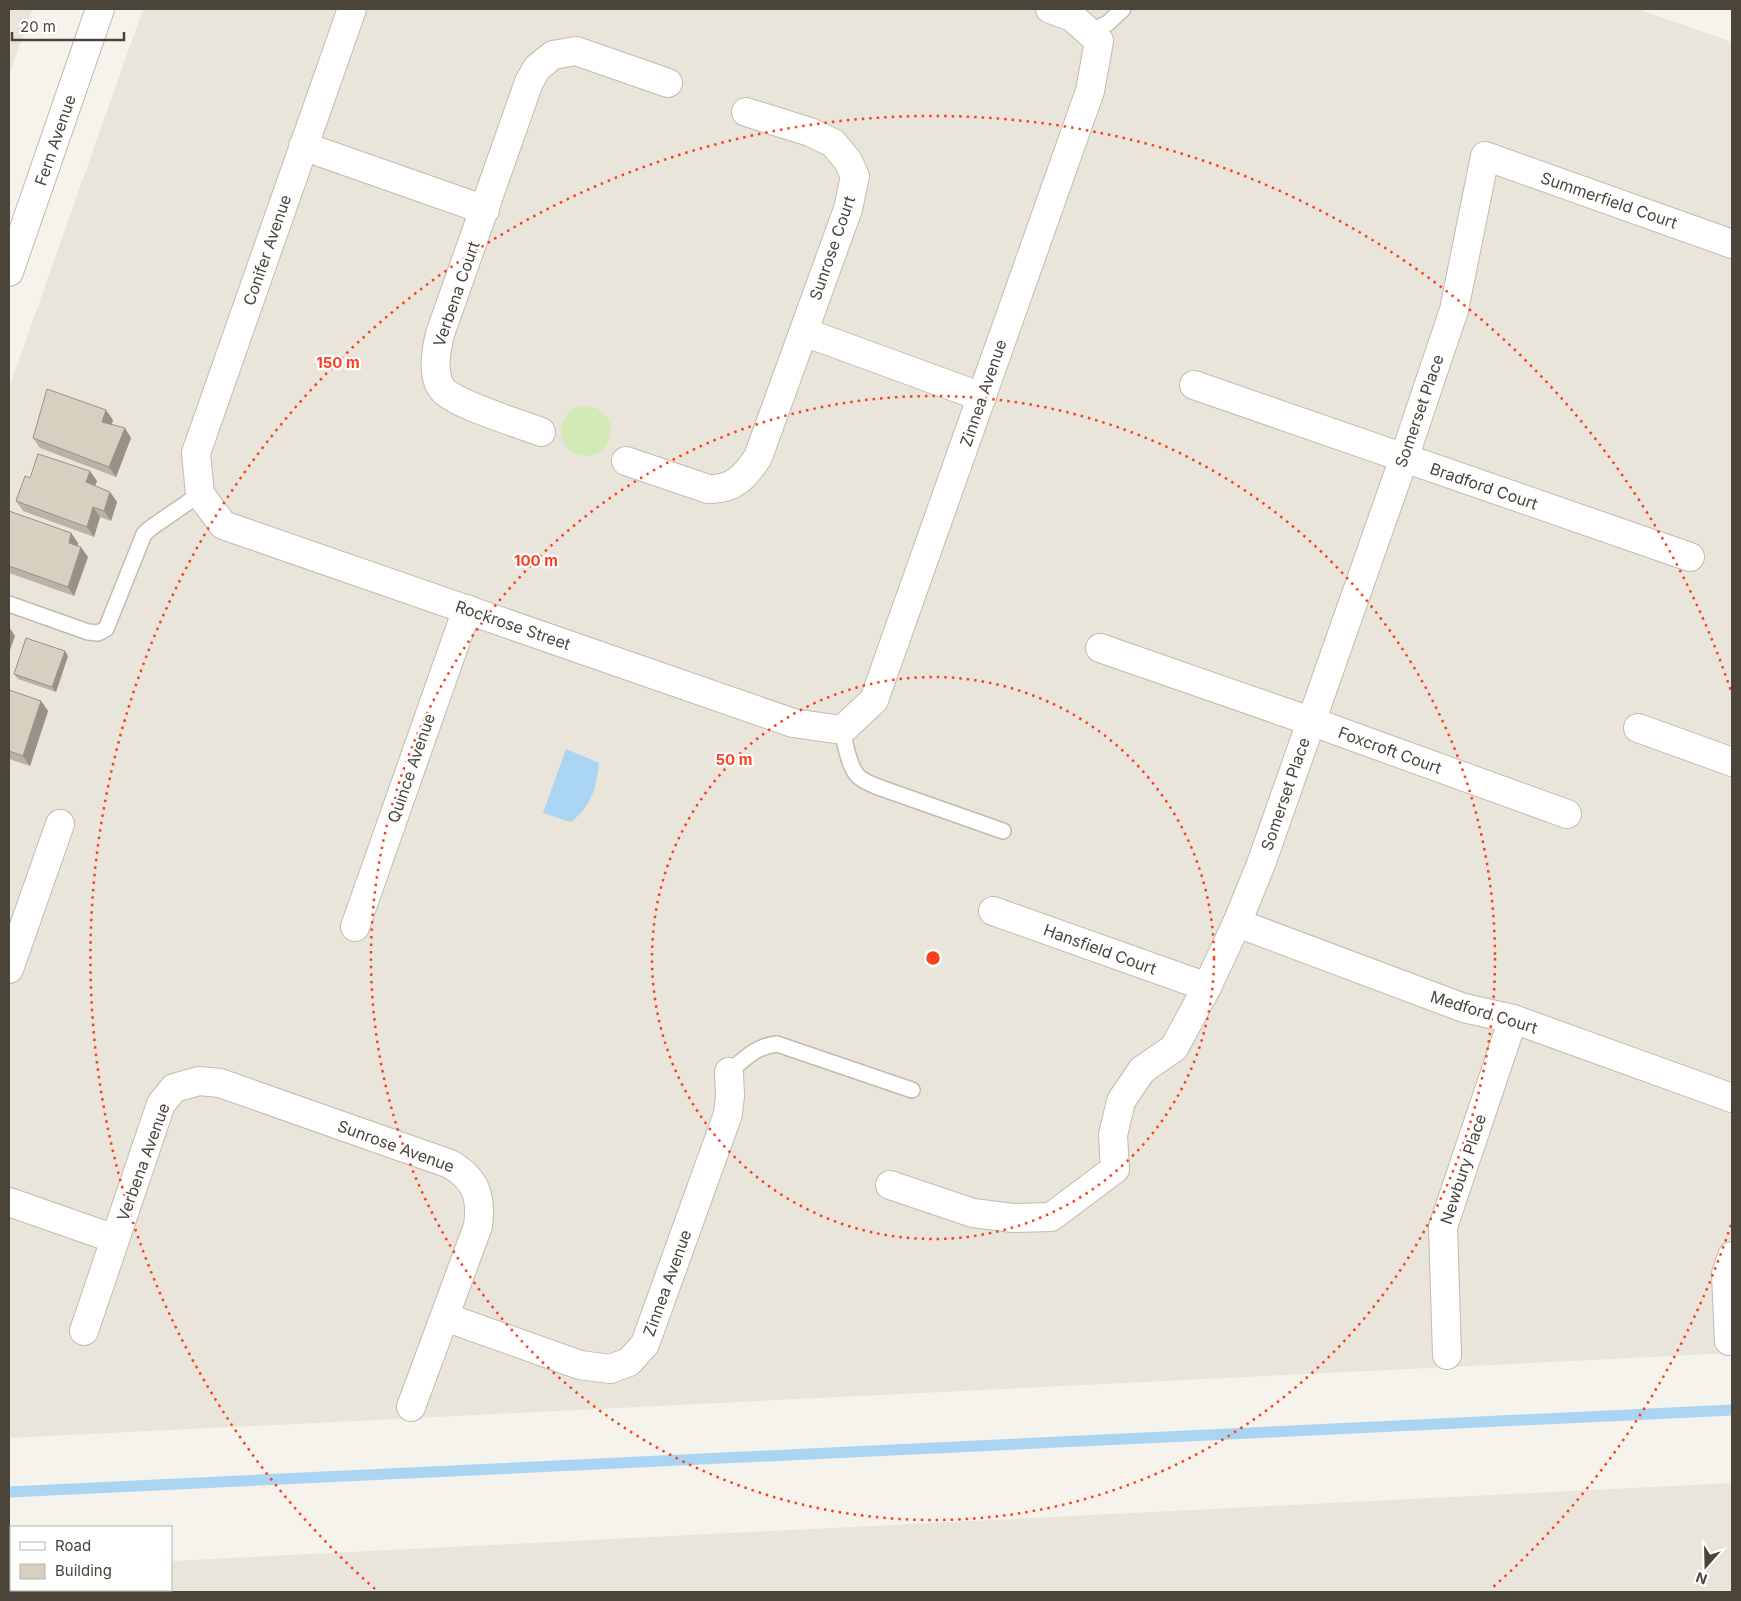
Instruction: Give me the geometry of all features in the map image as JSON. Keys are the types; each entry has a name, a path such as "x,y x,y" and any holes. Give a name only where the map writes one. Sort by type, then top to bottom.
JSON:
{"street":[{"name":"Fern Avenue","path":"9,272 18,218 100,9"},
{"name":"Conifer Avenue","path":"200,494 196,453 352,9"},
{"path":"1050,9 1072,17 1094,37"},
{"name":"Zinnea Avenue","path":"842,730 874,700 1090,91 1094,37"},
{"name":"Verbena Court","path":"541,432 459,401 443,390 438,379 435,356 440,334 529,82 537,68 553,54 576,51 668,83"},
{"name":"Sunrose Court","path":"626,460 708,489 720,490 748,472 758,457 848,209 855,176 848,161 833,143 810,132 746,112"},
{"path":"304,146 485,210"},
{"name":"Summerfield Court","path":"1485,156 1732,244"},
{"name":"Somerset Place","path":"890,1185 973,1213 1013,1218 1051,1217 1115,1169 1113,1135 1121,1101 1142,1070 1174,1048 1208,987 1261,864 1454,310 1485,156"},
{"path":"804,332 982,397"},
{"name":"Bradford Court","path":"1194,385 1690,557"},
{"name":"Rockrose Street","path":"200,494 223,525 792,723 842,730"},
{"name":"Quince Avenue","path":"356,927 467,609"},
{"name":"Foxcroft Court","path":"1100,648 1310,721 1567,814"},
{"path":"1638,728 1732,762"},
{"path":"9,969 60,824"},
{"name":"Hansfield Court","path":"993,911 1208,987"},
{"name":"Medford Court","path":"1237,923 1464,1008 1513,1019 1732,1098"},
{"name":"Newbury Place","path":"1447,1354 1442,1227 1513,1019"},
{"name":"Zinnea Avenue","path":"445,1317 580,1365 610,1369 629,1362 645,1344 728,1114 730,1096 729,1072"},
{"name":"Sunrose Avenue","path":"174,1088 198,1080 220,1083 450,1164 464,1172 476,1188 480,1210 478,1226 411,1407"},
{"name":"Verbena Avenue","path":"84,1331 161,1104 174,1088"},
{"name":"Verbena Avenue","path":"9,1202 115,1239"},
{"path":"1729,1341 1726,1274 1732,1256"}],"lane":[{"path":"1094,37 1123,9"},
{"path":"9,604 88,632 98,633 106,629 144,534 200,494"},
{"path":"842,730 852,766 857,775 866,782 1003,831"},
{"path":"729,1072 756,1049 766,1045 777,1044 912,1090"}],"shaded area":[{"path":"9,9 32,9 9,76"},
{"path":"143,9 1638,9 1732,42 1732,1353 9,1438 9,388"},
{"path":"1732,1483 1732,1592 9,1592 9,1569 10,1591 172,1591 172,1561"}],"green space":[{"path":"586,406 596,408 604,413 609,421 611,431 609,441 604,449 596,454 586,456 576,454 568,449 563,441 561,431 563,421 568,413 576,408"}],"water":[{"path":"566,749 599,763 592,796 584,809 571,822 543,813"}],"building":[{"path":"47,389 106,410 102,422 125,428 109,467 33,438"},
{"path":"38,454 90,471 86,482 110,492 104,511 93,507 87,527 16,501 25,476 30,478"},
{"path":"9,511 71,533 69,543 81,547 68,587 9,566"},
{"path":"26,638 65,651 52,687 14,674"},
{"path":"9,690 41,701 23,756 9,751"}],"waterway":[{"path":"9,1492 1732,1410"}]}
